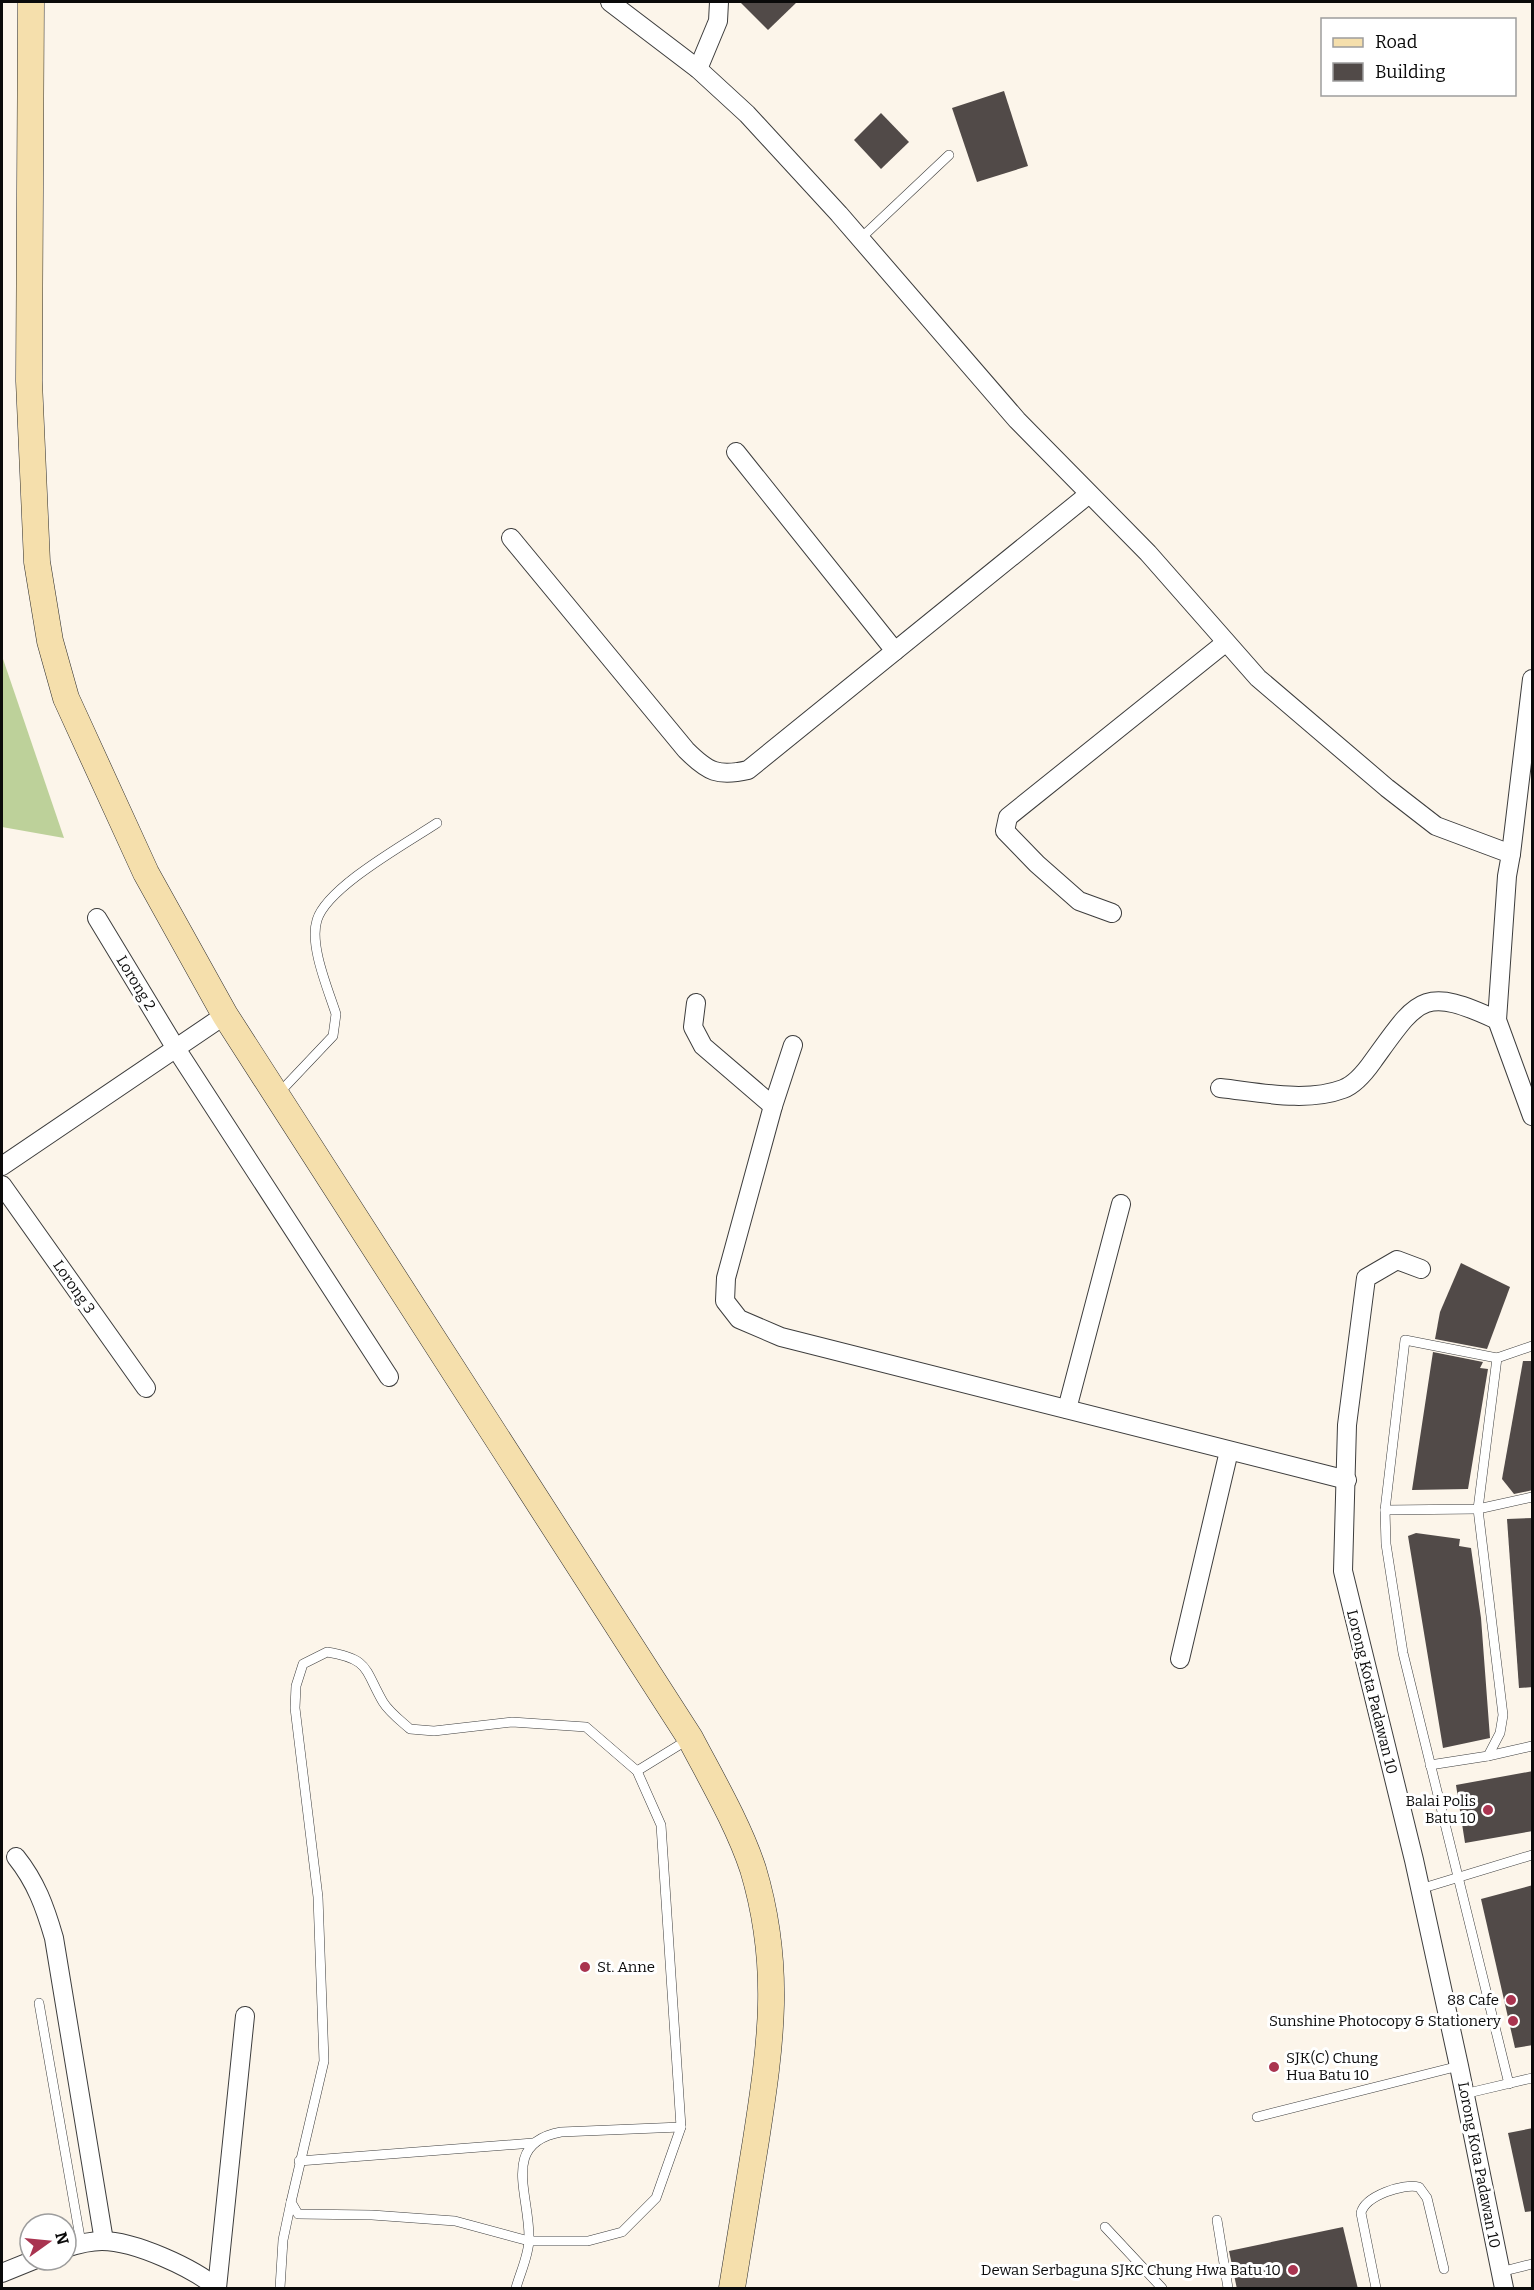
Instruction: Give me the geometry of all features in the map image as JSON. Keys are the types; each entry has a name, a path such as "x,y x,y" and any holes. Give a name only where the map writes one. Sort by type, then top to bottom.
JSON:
{"street":[{"path":"31,2 29,381 37,562 50,641 66,698 95,766 146,873 225,1015 690,1738 723,1801 752,1868 767,1928 773,1993 771,2046 732,2289"},
{"path":"610,2 698,69 747,114 860,239 951,347 1017,420 1148,553 1258,678 1387,788 1436,826 1511,854"},
{"path":"698,69 718,21 719,2"},
{"path":"736,452 896,651"},
{"path":"512,538 686,750 703,767 726,775 748,770 1089,494"},
{"path":"1112,913 1079,901 1062,888 1005,831 1008,818 1225,643"},
{"path":"1533,679 1507,876 1497,1020 1533,1116"},
{"name":"Lorong 2","path":"97,918 175,1047 389,1377"},
{"path":"1220,1088 1321,1095 1345,1088 1366,1071 1404,1019 1420,1004 1442,1000 1461,1003 1497,1020"},
{"path":"696,1004 693,1027 703,1046 773,1106"},
{"path":"2,1166 225,1015"},
{"path":"793,1045 773,1106 726,1278 725,1301 729,1310 739,1318 781,1337 1347,1479"},
{"name":"Lorong 3","path":"2,1185 146,1388"},
{"path":"1067,1408 1121,1204"},
{"name":"Lorong Kota Padawan 10","path":"1421,1269 1397,1260 1366,1278 1347,1425 1343,1571 1420,1889 1459,2066 1502,2280"},
{"path":"1180,1659 1229,1451"},
{"path":"16,1857 31,1876 43,1899 54,1938 104,2241"},
{"path":"78,2245 104,2241 147,2252 185,2267 217,2288 245,2016"},
{"path":"2,2273 18,2266"}],"lane":[{"path":"860,239 949,154"},
{"path":"278,1095 333,1036 336,1024 316,948 317,920 337,890 437,823"},
{"path":"1509,2084 1403,1653 1386,1544 1385,1510 1405,1340 1497,1358 1533,1346"},
{"path":"1488,1756 1500,1733 1503,1715 1478,1509 1497,1358"},
{"path":"1385,1510 1478,1509 1533,1497"},
{"path":"280,2289 283,2240 299,2161 324,2061 318,1897 295,1708 296,1686 303,1664 327,1652 351,1656 369,1671 384,1704 410,1729 434,1731 512,1722 586,1727 637,1771 661,1825 681,2127 656,2198 622,2232 588,2241 529,2241 455,2221 372,2215 298,2214 291,2202"},
{"path":"637,1771 690,1738"},
{"path":"1430,1766 1533,1746"},
{"path":"1420,1889 1533,1855"},
{"path":"39,2003 69,2212"},
{"path":"1257,2117 1459,2066"},
{"path":"1464,2094 1533,2079"},
{"path":"299,2161 532,2143 546,2135 561,2132 681,2127"},
{"path":"516,2289 529,2241 522,2159 532,2143"},
{"path":"1376,2289 1361,2218 1362,2207 1371,2200 1406,2186 1419,2187 1427,2198 1444,2269"},
{"path":"1217,2220 1228,2289"},
{"path":"1105,2227 1162,2289"},
{"path":"1502,2280 1533,2264"}],"green space":[{"path":"2,656 64,838 2,827"}],"building":[{"path":"740,2 797,2 768,30"},
{"path":"1004,91 1028,166 977,182 952,108"},
{"path":"881,113 909,142 881,169 854,140"},
{"path":"1461,1263 1510,1287 1487,1349 1435,1339 1440,1312"},
{"path":"1433,1352 1483,1362 1480,1368 1488,1369 1468,1489 1412,1490"},
{"path":"1523,1361 1533,1361 1533,1490 1514,1494 1502,1479"},
{"path":"1533,1518 1533,1687 1519,1688 1507,1519"},
{"path":"1416,1533 1460,1539 1459,1546 1471,1548 1481,1618 1490,1738 1443,1748 1408,1536"},
{"name":"Balai Polis Batu 10","path":"1533,1771 1533,1831 1465,1843 1456,1785"},
{"path":"1533,1885 1533,2045 1515,2048 1481,1899"},
{"path":"1533,2128 1533,2211 1525,2212 1508,2133"},
{"name":"Dewan Serbaguna SJKC Chung Hwa Batu 10","path":"1343,2227 1358,2289 1237,2289 1229,2251"}],"place":[{"name":"Balai Polis Batu 10","path":"1488,1810"},
{"name":"St. Anne","path":"585,1967"},
{"name":"88 Cafe","path":"1511,2000"},
{"name":"Sunshine Photocopy & Stationery","path":"1513,2021"},
{"name":"SJK(C) Chung Hua Batu 10","path":"1274,2067"},
{"name":"Dewan Serbaguna SJKC Chung Hwa Batu 10","path":"1293,2270"}]}
